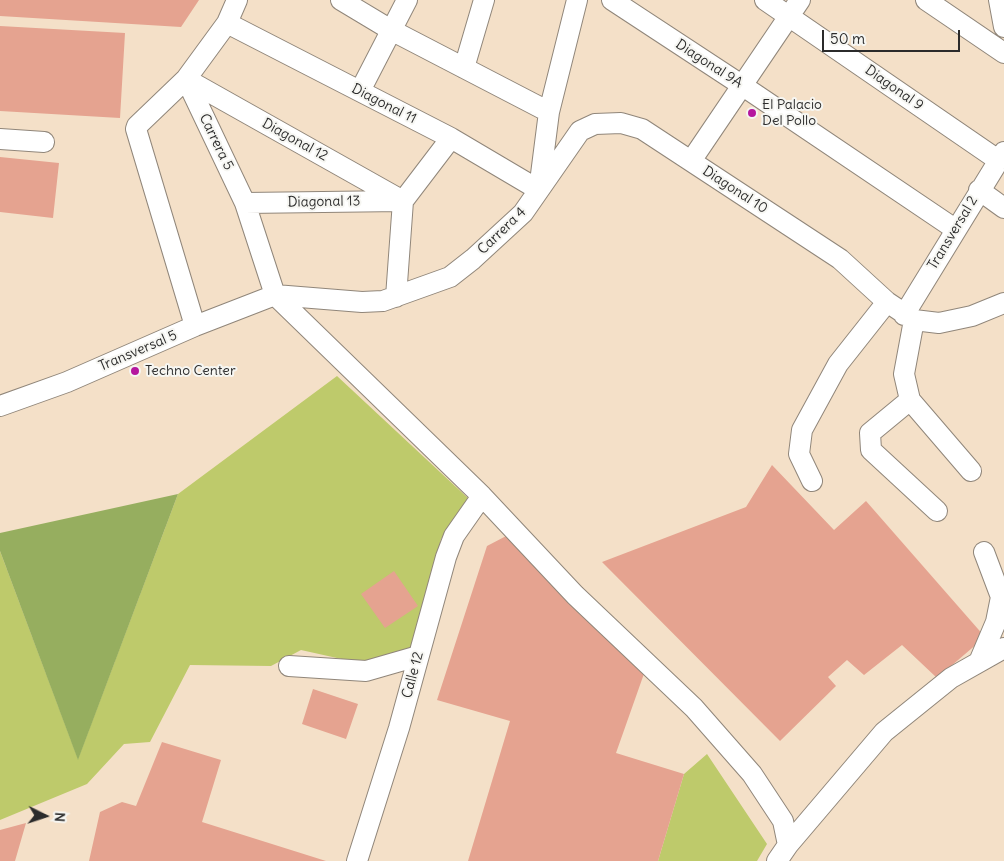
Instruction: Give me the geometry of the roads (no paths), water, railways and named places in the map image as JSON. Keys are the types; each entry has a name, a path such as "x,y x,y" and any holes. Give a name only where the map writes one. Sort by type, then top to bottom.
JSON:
{"street":[{"path":"195,326 136,129 186,80 227,23 237,0"},
{"path":"341,0 391,30 549,112"},
{"path":"360,91 406,0"},
{"path":"464,68 484,0"},
{"name":"Carrera 4","path":"275,295 362,302 396,297 450,277 473,259 523,213 539,190 549,112 577,0"},
{"name":"Diagonal 9A","path":"612,0 743,86 955,230"},
{"name":"Diagonal 9","path":"765,0 794,8 1001,156"},
{"path":"926,0 1004,53"},
{"path":"999,0 1004,27"},
{"path":"691,161 794,8"},
{"name":"Diagonal 11","path":"227,23 451,138 539,190"},
{"name":"Diagonal 12","path":"186,80 403,201"},
{"name":"Carrera 5","path":"186,80 245,203 275,295"},
{"name":"Diagonal 10","path":"539,190 580,131 595,124 621,123 642,129 840,258 887,302 909,318"},
{"path":"396,297 403,201 451,138"},
{"path":"0,139 44,142"},
{"name":"Transversal 2","path":"909,318 955,230 1001,156"},
{"path":"979,190 1004,208"},
{"name":"Diagonal 13","path":"245,203 403,201"},
{"path":"275,295 482,496 576,595 694,708 752,774 783,821 788,844"},
{"name":"Transversal 5","path":"0,406 67,382 195,326 275,295"},
{"path":"812,480 799,454 802,430 838,364 887,302"},
{"path":"971,470 910,400 904,374 909,318 939,323 972,316 1004,303"},
{"path":"910,400 870,434 871,450 937,511"},
{"name":"Calle 12","path":"357,861 399,728 446,557 454,536 482,496"},
{"path":"979,662 996,622 1001,597 984,552"},
{"path":"777,861 788,844 884,732 951,678 1004,648"},
{"path":"290,666 366,671 418,656"}],"place":[{"name":"El Palacio Del Pollo","path":"752,113"},
{"name":"Techno Center","path":"135,371"}]}
